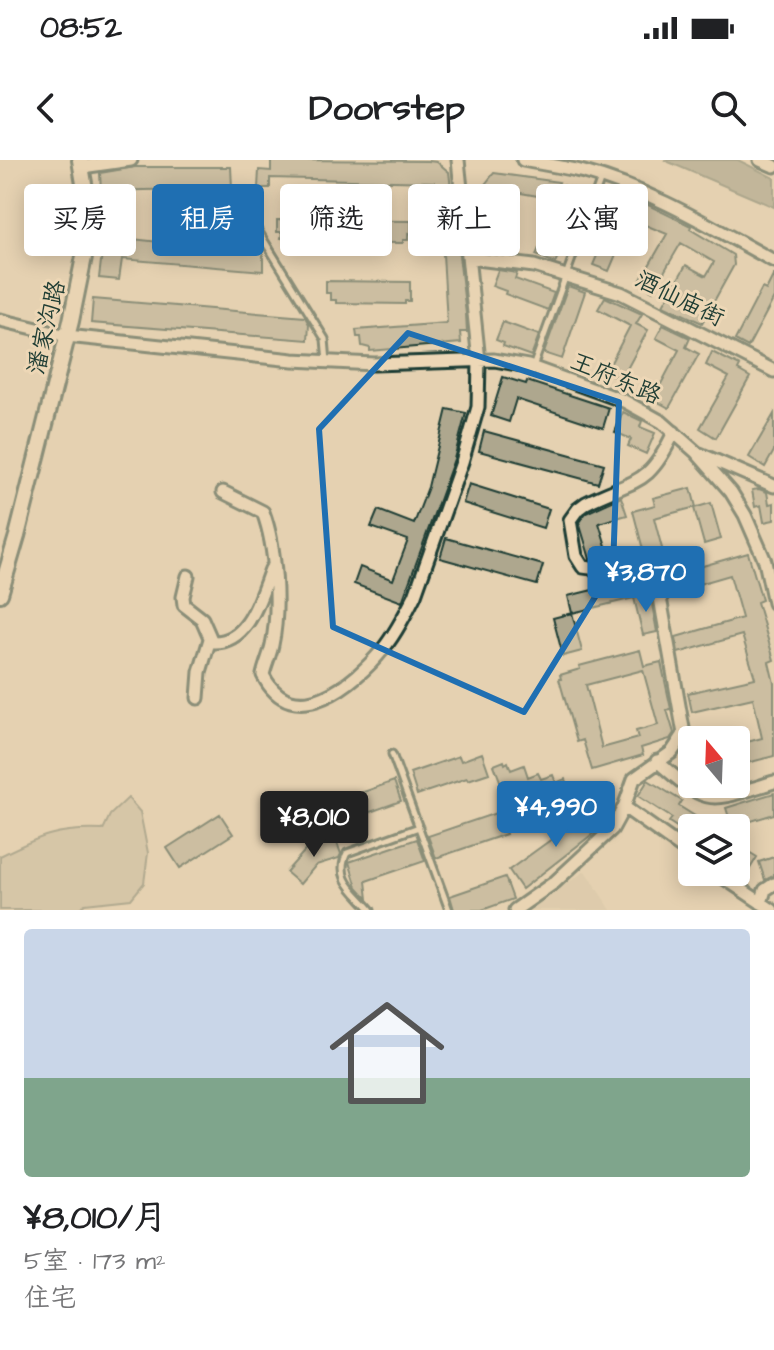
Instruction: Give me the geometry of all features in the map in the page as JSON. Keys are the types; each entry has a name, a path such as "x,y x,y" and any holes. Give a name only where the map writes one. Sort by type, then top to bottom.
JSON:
{"street":[{"path":"81,163 131,160"},
{"path":"223,492 263,512 269,528 276,615 272,646 263,675 283,699 301,704 316,702 341,688 369,665 385,647 415,595 478,407 479,361 458,160"},
{"path":"523,160 601,178 678,209 774,261"},
{"path":"760,160 774,166"},
{"name":"潘家沟路","path":"0,594 67,336 85,252 87,201 81,163"},
{"name":"酒仙庙街","path":"469,258 534,266 621,293 774,371"},
{"name":"王府东路","path":"0,320 67,336 327,362 374,364 494,360 532,368 624,401 674,432 731,492 765,561 774,603"},
{"path":"515,910 555,882 612,829 634,779 672,752 684,734 659,592 649,575 632,570 583,567 576,556 570,520 586,503 643,479 661,460 674,432"},
{"path":"696,452 774,486"},
{"path":"188,576 184,605 202,619 212,642 224,642 241,632 273,565"},
{"path":"198,698 200,672 210,639"},
{"path":"657,761 697,794 714,799 774,782"},
{"path":"624,807 678,845"},
{"path":"761,903 765,890 774,884"},
{"path":"736,886 772,910"}],"lane":[{"path":"532,368 601,178"},
{"path":"264,240 325,339 327,362"},
{"path":"392,754 449,910"},
{"path":"371,910 345,882 342,863 347,853 419,827"}],"highlighted area":[{"path":"408,333 619,402 613,568 524,712 333,627 319,429"}],"shaded area":[{"path":"664,160 738,160 774,178 774,207"},
{"path":"128,798 140,812 148,853 144,883 131,899 85,904 77,910 0,910 0,856 50,835 74,830 103,830 110,815"},
{"path":"585,871 611,910 528,910 536,905"}],"building":[{"path":"271,161 437,162 449,172 450,184 270,178 270,188 264,188 264,184 258,184 259,170 271,171"},
{"path":"135,167 231,167 232,184 152,184 152,190 136,190 136,184 101,184 100,173"},
{"path":"494,173 559,182 536,184 536,196 520,193 520,184 486,183"},
{"path":"648,205 691,226 690,229 733,255 734,265 702,323 663,305 686,265 706,276 714,262 681,243 653,291 639,283 667,234 648,226"},
{"path":"392,221 408,221 408,240 403,240 403,243 392,243"},
{"path":"136,239 152,241 152,256 263,256 263,271 122,259 119,280 99,278 102,256 136,256"},
{"path":"443,256 459,256 467,332 460,332 461,343 370,351 370,348 362,346 356,330 447,323"},
{"path":"538,256 558,256 555,263"},
{"path":"597,256 615,256 609,271 593,265"},
{"path":"498,270 517,273 515,279 554,293 548,310 492,286"},
{"path":"774,274 774,298 748,347 735,340 762,288 766,290"},
{"path":"326,281 410,282 410,301 405,301 405,304 336,303 336,300 330,300 330,293 326,293"},
{"path":"568,286 585,292 562,359 544,353"},
{"path":"605,297 642,314 636,324 648,330 621,380 606,372 630,326 598,309"},
{"path":"93,299 305,317 309,324 308,340 91,323"},
{"path":"503,322 539,335 531,356 503,346 504,343 496,340"},
{"path":"663,325 690,338 686,347 699,354 669,408 653,399 679,350 656,338"},
{"path":"712,352 740,366 738,370 750,377 716,438 700,428 729,377 706,365"},
{"path":"503,377 526,384 527,381 609,408 603,428 516,399 509,422 491,416"},
{"path":"447,409 466,413 454,459 402,602 354,584 360,567 393,580 408,540 371,527 378,510 414,524 428,487"},
{"path":"623,412 642,421 640,427 655,433 646,454 628,446 631,439 615,432"},
{"path":"774,414 774,451 765,467 749,457"},
{"path":"484,431 604,464 598,483 479,451"},
{"path":"469,484 549,509 543,528 463,503"},
{"path":"691,488 696,507 654,518 664,556 646,561 633,511 655,505 653,498"},
{"path":"752,490 767,492 769,504 774,503 774,520 764,522 761,505 755,507"},
{"path":"621,497 627,515 599,523 610,559 590,559 579,522 586,513"},
{"path":"711,503 721,539 704,544 694,508"},
{"path":"446,538 543,565 537,585 440,558"},
{"path":"748,553 762,600 757,602 774,660 769,662 774,683 774,756 750,762 750,741 762,738 753,698 692,712 688,693 755,678 742,635 678,653 676,637 742,618 730,575 668,593 661,578"},
{"path":"629,581 634,598 572,613 568,596"},
{"path":"650,593 657,632 643,635 634,598"},
{"path":"572,613 582,651 563,656 553,618"},
{"path":"640,650 644,666 661,662 671,709 667,710 674,733 670,739 641,748 643,755 592,770 583,740 577,742 559,679 560,675 580,669 579,666","holes":["643,670 658,725 636,731 638,738 602,748 586,685"]},
{"path":"482,753 489,773 417,795 410,773 459,756 461,761"},
{"path":"504,761 505,764 508,762 511,770 524,765 528,777 538,773 541,779 553,775 556,783 565,779 569,790 576,787 581,799 564,808 558,793 547,797 544,791 532,795 528,784 517,788 515,781 502,786 494,765"},
{"path":"648,780 682,801 679,806 692,814 678,814 678,828 669,822 672,818 638,796"},
{"path":"394,781 401,801 337,824 330,804"},
{"path":"774,793 774,814 750,821 750,814 728,814 726,808"},
{"path":"592,810 604,825 522,889 509,870"},
{"path":"499,812 506,834 436,858 428,836"},
{"path":"220,814 233,834 180,868 167,848"},
{"path":"335,837 341,854 339,858 316,865 300,884 286,872 309,846"},
{"path":"417,839 425,861 366,881 368,899 357,887 349,862"},
{"path":"750,853 757,857 750,869"},
{"path":"774,857 774,876 765,880 759,862"},
{"path":"505,877 513,899 482,910 454,910 450,896"}]}
